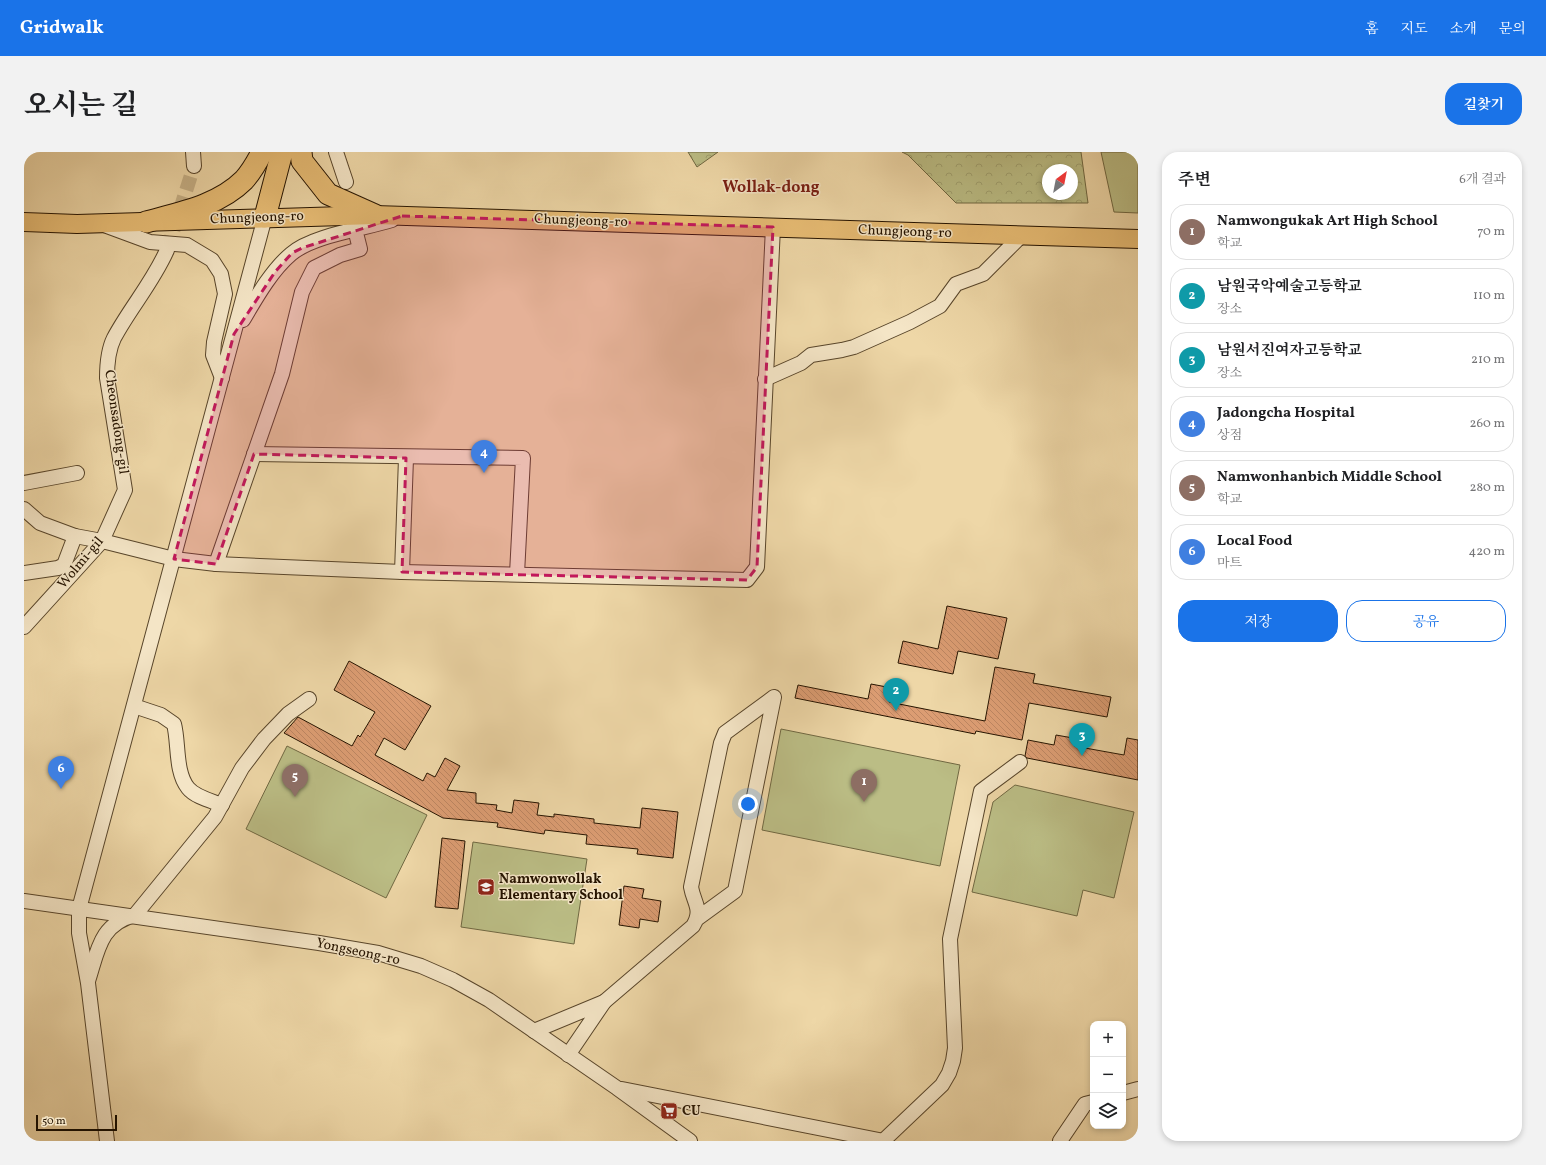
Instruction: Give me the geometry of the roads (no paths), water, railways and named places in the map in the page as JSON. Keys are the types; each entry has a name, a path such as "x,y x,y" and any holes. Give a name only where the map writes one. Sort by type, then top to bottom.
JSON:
{"highway":[{"path":"146,222 201,207 229,192 244,180 262,152"},
{"path":"265,217 277,152"},
{"path":"265,217 282,152"},
{"path":"301,152 302,161 328,194 375,215"}],"main road":[{"name":"Chungjeong-ro","path":"24,222 101,223 265,217 375,215 1138,239"}],"street":[{"path":"336,152 346,182"},
{"path":"234,334 275,272 292,253 323,239 376,225 402,216"},
{"path":"107,1141 88,983 79,933 79,909 265,217"},
{"path":"101,223 150,242 187,245 197,249 212,260 222,274 225,294 214,342 213,354 222,378"},
{"path":"24,509 40,523 75,536 102,541 174,559 216,564 402,572 747,580 757,567 773,227"},
{"path":"765,380 800,363 811,355 842,350 854,346 910,322 940,306 956,284 983,274 1021,236"},
{"path":"216,564 282,374 302,292 314,268 340,255 360,250 357,237"},
{"name":"Cheonsadong-gil","path":"126,490 107,378 108,360 114,339 158,270 167,250"},
{"path":"254,454 406,458 523,458 517,574"},
{"path":"402,572 406,458"},
{"path":"24,483 77,473"},
{"name":"Wolmi-gil","path":"24,628 102,541 126,490"},
{"path":"24,525 40,523"},
{"path":"24,573 58,568 64,565 75,536"},
{"path":"568,1055 604,1002 693,926 698,918 735,891 774,697 725,733 721,743 691,887 693,898 699,910 698,918"},
{"path":"88,983 102,938 108,929 122,918 135,915 215,818 242,768 264,739 288,714 310,699"},
{"path":"134,706 160,715 174,724 181,771 188,788 205,799 222,805"},
{"path":"618,1088 884,1141 942,1085 949,1073 954,1048 950,939 981,792 1020,762"},
{"name":"Yongseong-ro","path":"24,901 135,915 378,953 421,966 453,980 489,1000 618,1088 690,1141"},
{"path":"534,1031 604,1002"},
{"path":"1126,1092 1138,1089"},
{"path":"1060,1141 1085,1104 1090,1103"}],"tunnel":[{"path":"167,250 194,166"}],"place":[{"name":"Jadongcha Hospital","path":"484,473"},
{"name":"남원국악예술고등학교","path":"896,711"},
{"name":"남원서진여자고등학교","path":"1082,756"},
{"name":"Local Food","path":"61,789"},
{"name":"Namwonhanbich Middle School","path":"295,797"},
{"name":"Namwongukak Art High School","path":"864,802"},
{"name":"Namwonwollak Elementary School","path":"486,887"},
{"name":"CU","path":"669,1111"}],"district":[{"name":"Wollak-dong","path":"771,188"}]}
